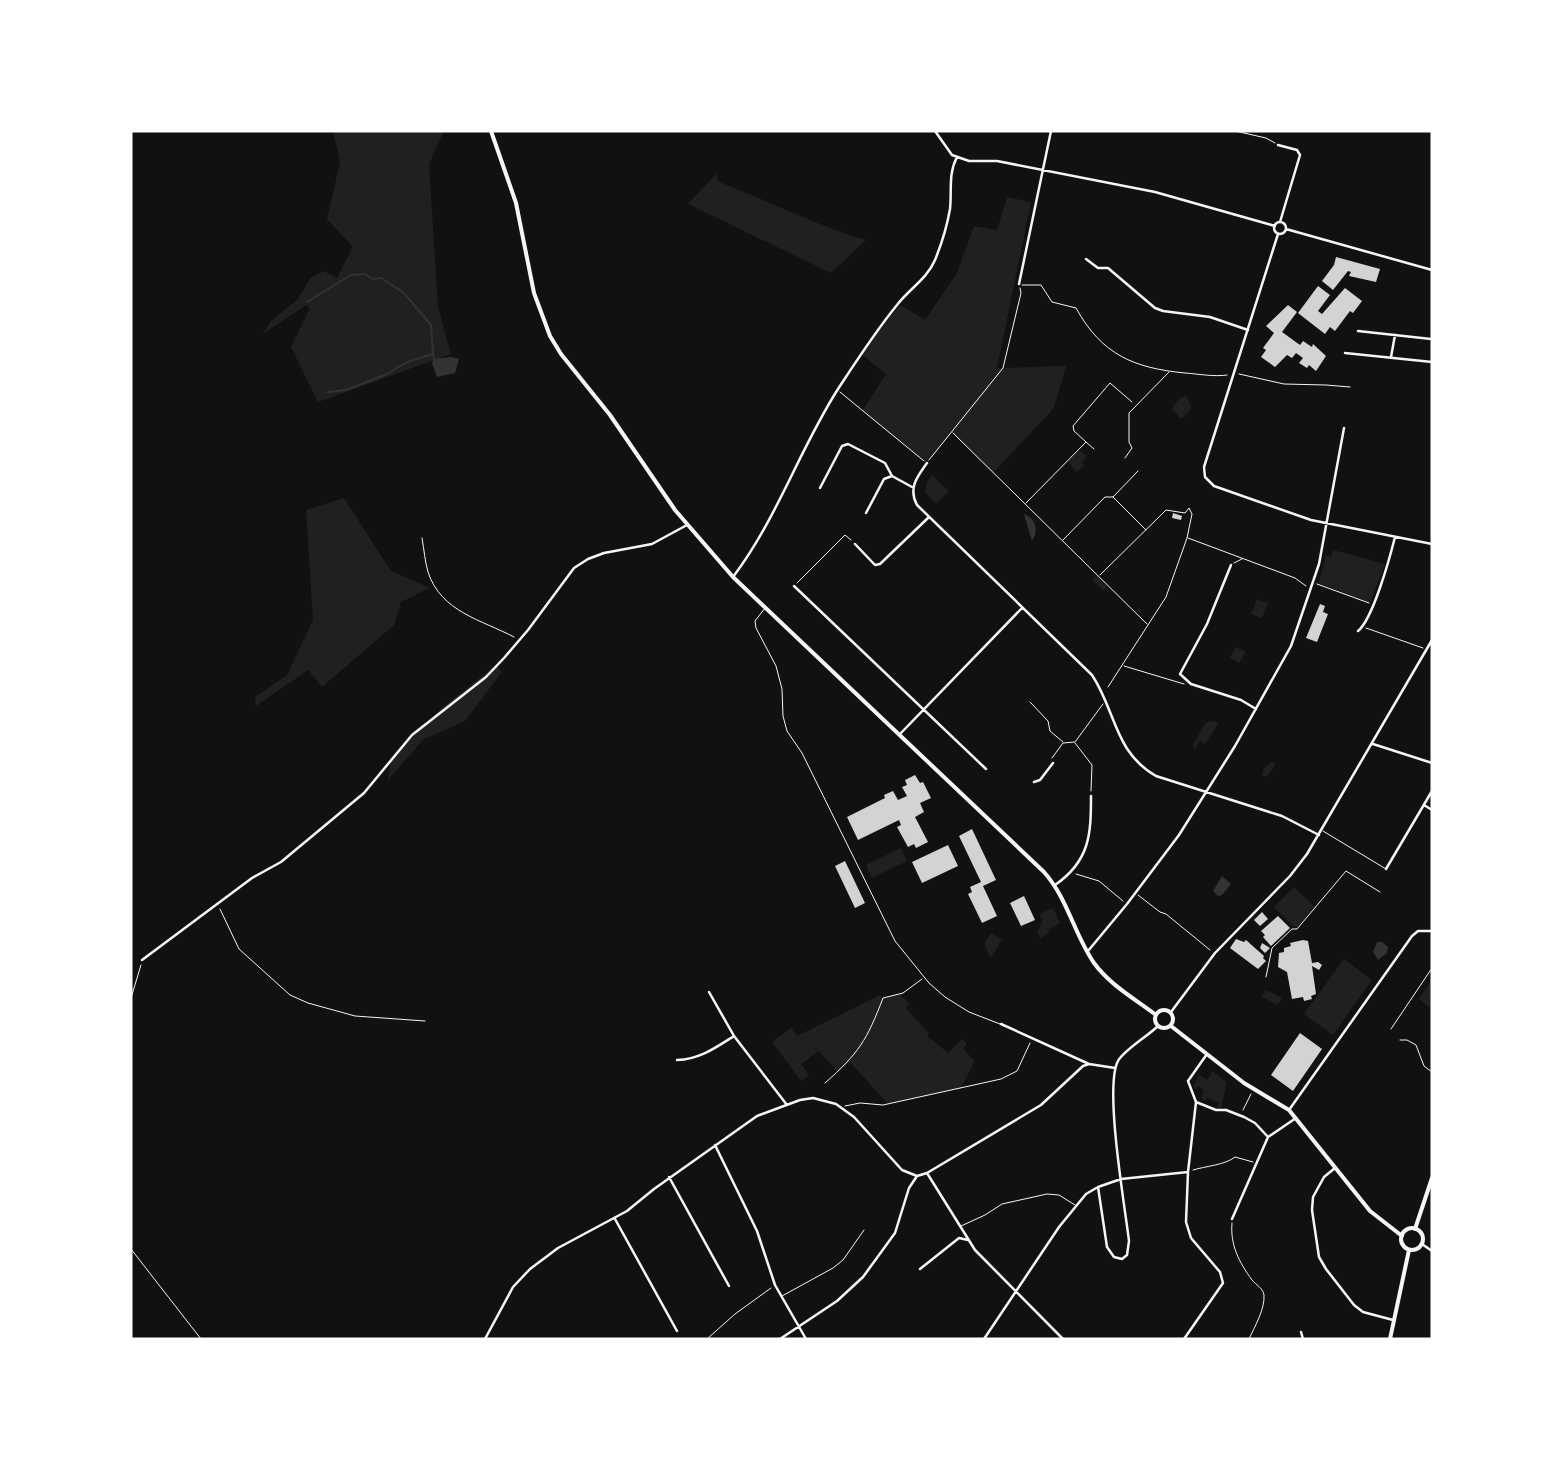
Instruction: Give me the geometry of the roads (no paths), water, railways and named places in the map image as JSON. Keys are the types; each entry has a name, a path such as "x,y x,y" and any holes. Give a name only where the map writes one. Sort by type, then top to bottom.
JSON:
{"street":[{"path":"491,131 516,203 534,292 550,336 687,525 733,577 1044,872 1055,885 1095,964 1114,983 1156,1015"},
{"path":"935,131 957,157 969,161 997,161 1155,192 1275,226"},
{"path":"1019,284 1051,131"},
{"path":"1275,226 1280,222 1300,155 1296,150 1278,145"},
{"path":"733,577 772,519 816,426 838,390 886,319 910,290 926,276 935,262 946,231 950,207 952,166 957,157"},
{"path":"1280,222 1285,224 1286,229"},
{"path":"1275,226 1275,231 1278,234 1204,467 1205,476 1214,486 1311,520 1432,544"},
{"path":"1278,234 1283,233 1286,229"},
{"path":"1286,229 1432,270"},
{"path":"1086,259 1098,268 1108,268 1155,308 1163,311 1210,318 1248,330"},
{"path":"1358,331 1431,339"},
{"path":"1391,357 1395,335"},
{"path":"1345,353 1432,362"},
{"path":"1088,951 1136,893 1179,835 1256,709 1291,646 1314,583 1344,428"},
{"path":"820,488 842,446 848,444 886,463 892,476 912,487"},
{"path":"927,463 912,487 912,496 917,505 1092,675 1108,703 1123,745 1138,764 1156,776 1282,816 1319,835"},
{"path":"866,512 884,479 892,476"},
{"path":"855,544 875,565 880,564 929,517"},
{"path":"142,960 218,906 252,878 281,862 355,801 370,787 406,740 486,676 520,640 570,572 582,562 612,550 652,544 687,525"},
{"path":"1358,631 1363,627 1372,605 1390,558 1395,536"},
{"path":"1231,565 1207,624 1181,670 1183,679 1191,684 1241,700 1256,709"},
{"path":"794,586 986,769"},
{"path":"900,735 1022,608"},
{"path":"1171,1012 1215,953 1290,876 1319,835 1432,640"},
{"path":"1373,744 1432,763"},
{"path":"1034,782 1040,780 1053,763"},
{"path":"1386,869 1432,791"},
{"path":"1055,885 1070,872 1089,843 1091,796"},
{"path":"1424,805 1432,810"},
{"path":"1289,1110 1412,936 1418,932 1432,931"},
{"path":"709,992 734,1036 787,1104"},
{"path":"1156,1015 1164,1010 1171,1012"},
{"path":"1158,1026 1166,1028 1171,1026 1174,1020 1171,1012"},
{"path":"1156,1015 1158,1026"},
{"path":"1000,1024 1089,1064 1115,1068"},
{"path":"1098,1187 1107,1247 1114,1257 1122,1258 1127,1255 1129,1241 1120,1179 1113,1106 1115,1068 1120,1058 1158,1026"},
{"path":"1171,1026 1254,1089 1289,1110 1370,1211 1402,1236"},
{"path":"677,1060 692,1059 708,1053 734,1036"},
{"path":"1184,1339 1223,1283 1220,1272 1189,1233 1186,1222 1188,1172 1196,1102 1188,1082 1207,1054"},
{"path":"485,1339 513,1286 530,1268 558,1248 615,1219 669,1177 757,1116 787,1104 814,1098 836,1104 843,1108 902,1170 917,1176 927,1173 1041,1105 1083,1066 1089,1064"},
{"path":"1196,1102 1216,1110 1226,1110 1240,1115 1255,1123 1268,1136"},
{"path":"1232,1219 1268,1136 1296,1118"},
{"path":"715,1145 753,1222 775,1285 800,1325 806,1339"},
{"path":"1335,1168 1324,1177 1313,1197 1312,1210 1319,1257 1354,1305 1363,1312 1395,1320"},
{"path":"984,1339 1075,1205 1098,1187 1120,1179 1188,1172"},
{"path":"927,1173 968,1240 1015,1292 1063,1339"},
{"path":"780,1339 837,1300 863,1278 895,1233 909,1188 917,1176"},
{"path":"669,1177 729,1286"},
{"path":"1415,1229 1432,1178"},
{"path":"615,1219 677,1331"},
{"path":"1409,1250 1402,1244 1402,1236 1407,1230 1415,1229 1421,1234 1422,1244 1432,1251"},
{"path":"920,1270 960,1238 968,1240"},
{"path":"1409,1250 1418,1248 1422,1244"},
{"path":"1390,1339 1409,1250"},
{"path":"1301,1332 1303,1339"}],"lane":[{"path":"765,608 755,621 756,628 776,666 782,689 783,716 787,731 802,753 894,942 924,978 951,1002 969,1012 1000,1024"},
{"path":"1322,830 1386,869"},
{"path":"961,1226 985,1216 1002,1204 1047,1194 1059,1195 1075,1205"},
{"path":"782,1296 833,1268 843,1260 864,1230"}],"waterway":[{"path":"307,302 351,275 365,274 373,279 381,278 404,293 431,325 433,354"},
{"path":"328,392 346,390 385,375 407,362 433,354 434,359"}]}
